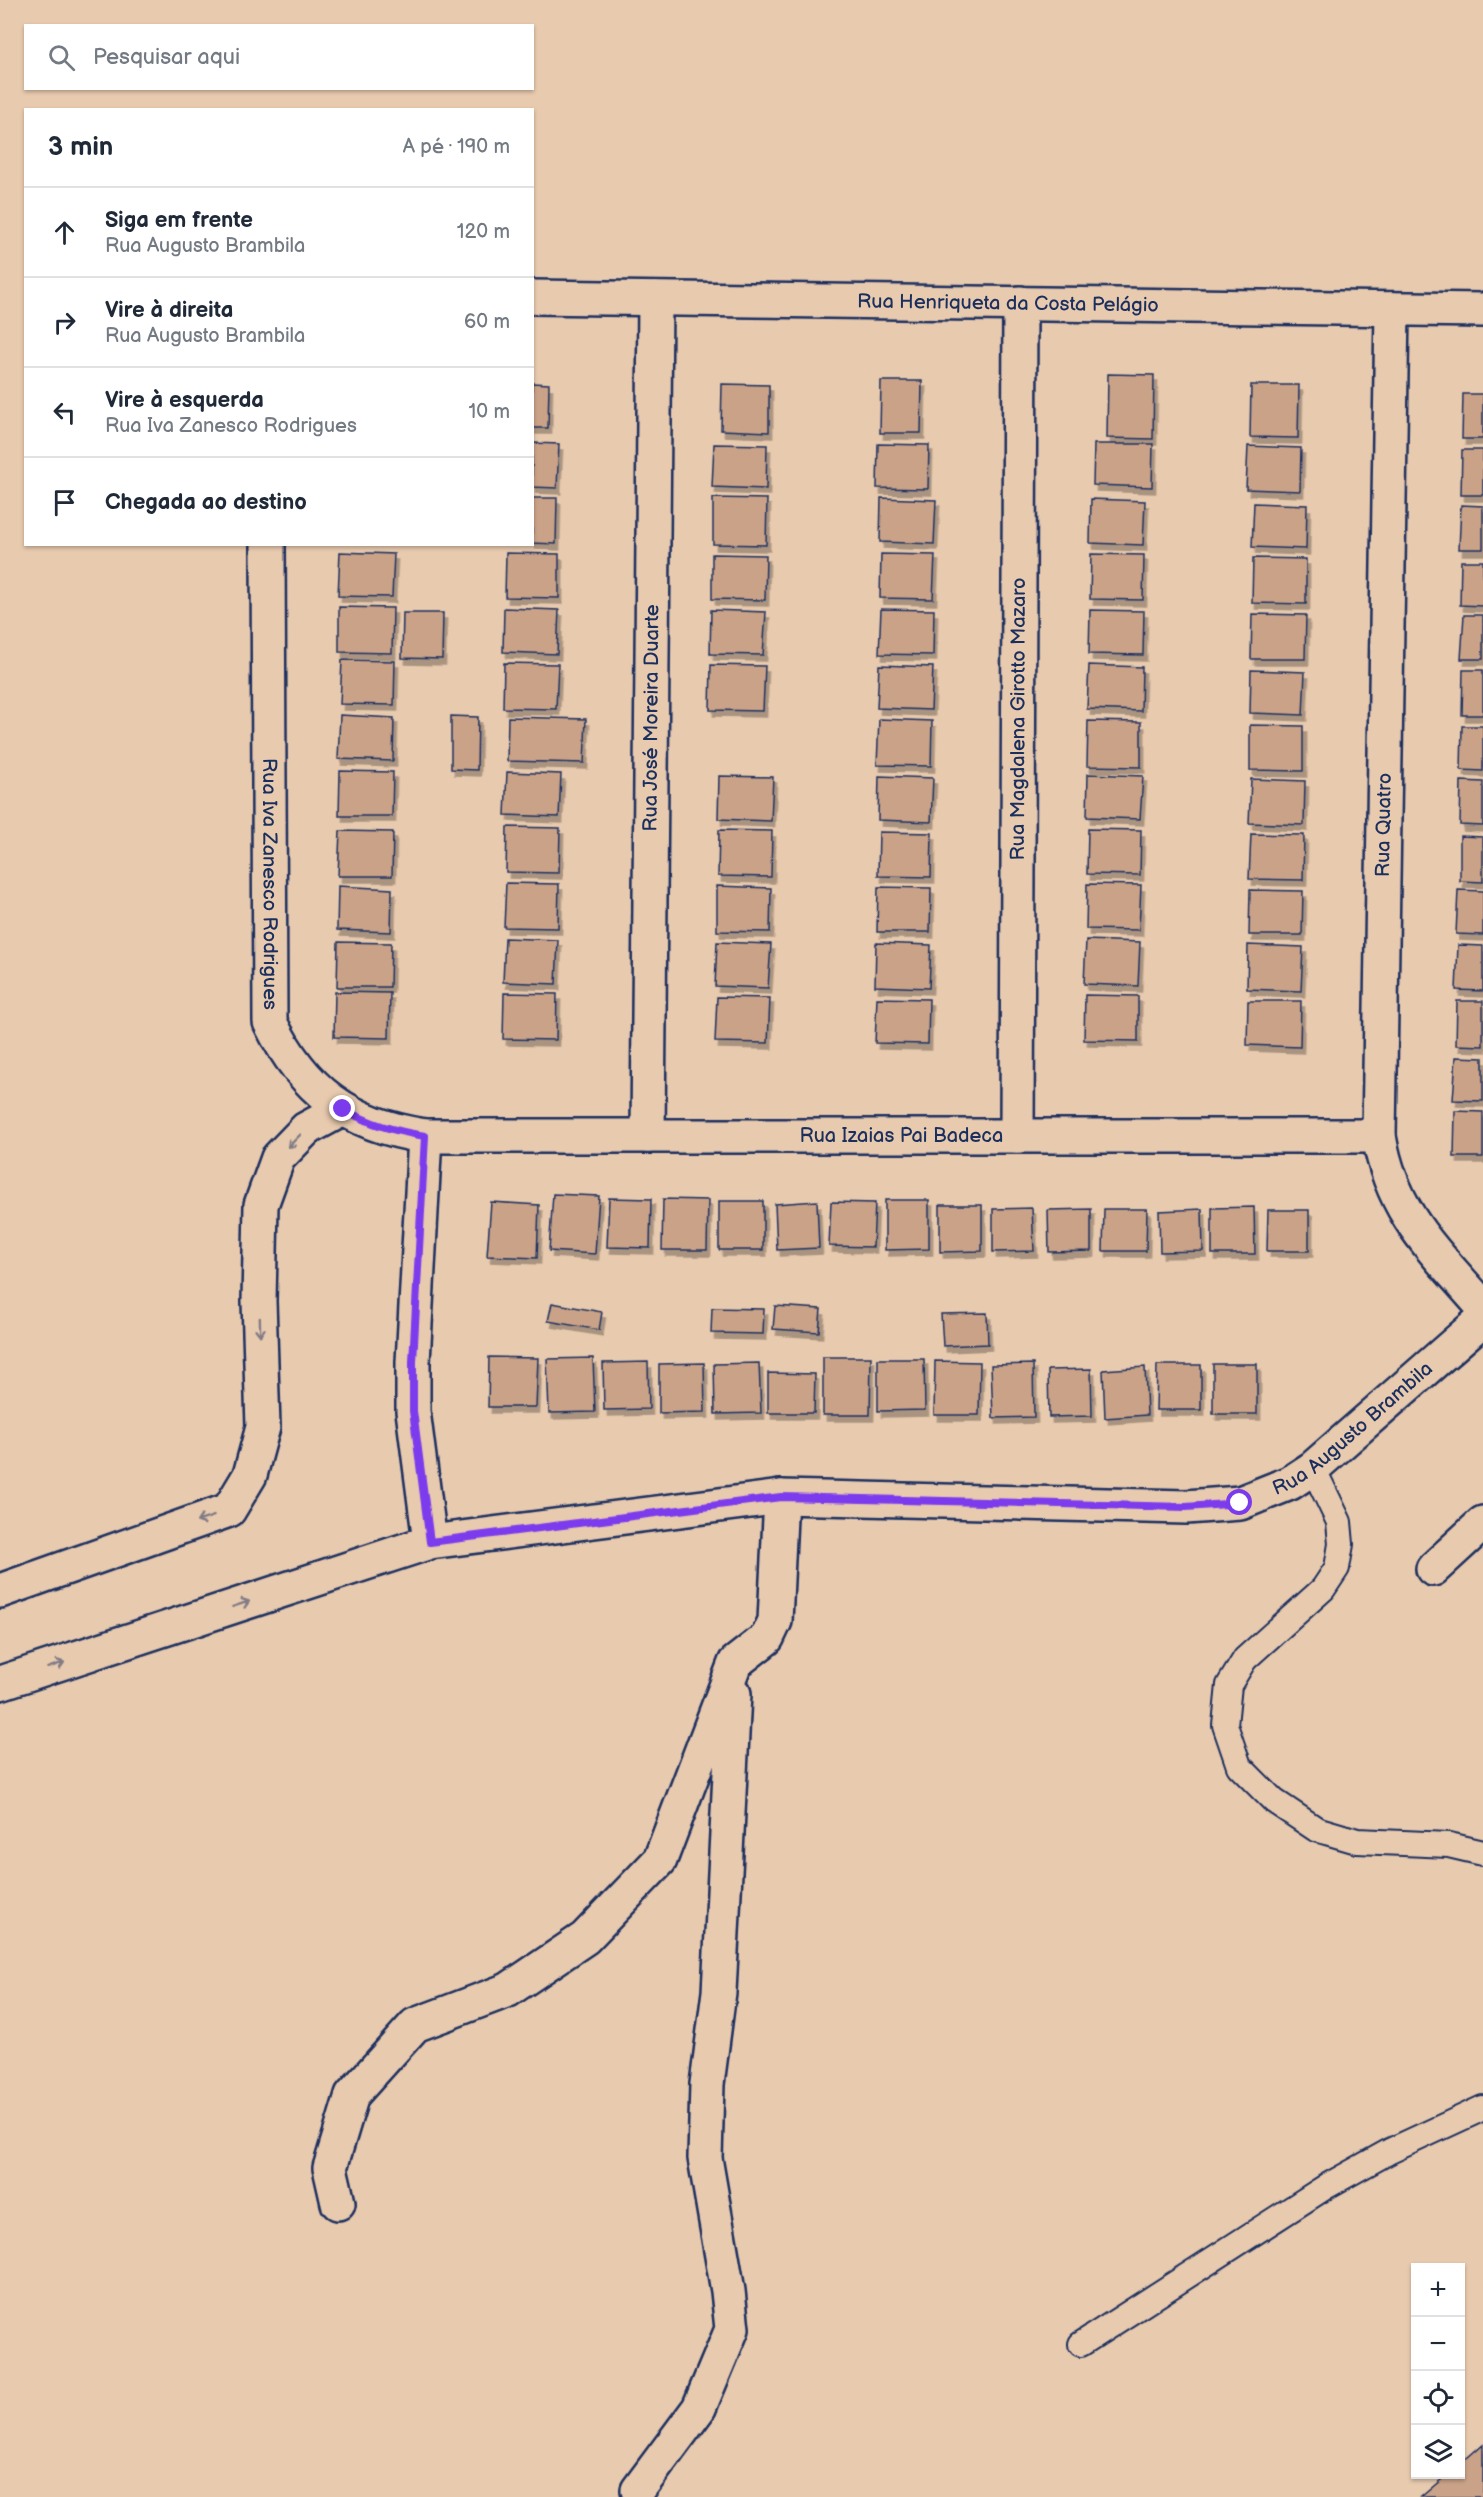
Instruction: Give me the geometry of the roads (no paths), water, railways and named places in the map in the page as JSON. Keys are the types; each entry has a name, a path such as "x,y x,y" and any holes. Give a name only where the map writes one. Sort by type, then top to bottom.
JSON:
{"street":[{"name":"Rua Henriqueta da Costa Pelágio","path":"534,297 1483,310"},
{"name":"Rua José Moreira Duarte","path":"648,1136 655,298"},
{"name":"Rua Magdalena Girotto Mazaro","path":"1017,1136 1020,303"},
{"name":"Rua Quatro","path":"1392,309 1379,1136 1391,1186 1403,1210 1483,1307"},
{"name":"Rua Iva Zanesco Rodrigues","path":"267,546 270,1022 282,1048 299,1072 319,1093 343,1109 387,1129 425,1136"},
{"path":"0,1591 229,1510 250,1475 263,1427 260,1301 261,1205 278,1158 306,1129 343,1109"},
{"name":"Rua Izaias Pai Badeca","path":"425,1136 1379,1136"},
{"path":"425,1136 413,1362 413,1411 430,1542"},
{"name":"Rua Augusto Brambila","path":"0,1683 430,1542 781,1497 1213,1507 1240,1503 1266,1495 1313,1468 1483,1319"},
{"path":"338,2203 330,2168 352,2096 415,2025 508,1990 585,1938 660,1860 735,1663 767,1638 776,1621 781,1497"},
{"path":"1433,1569 1483,1523"},
{"path":"638,2490 699,2408 732,2329 728,2291 705,2158 707,2084 719,1992 735,1663"}],"lane":[{"path":"1313,1468 1339,1522 1341,1544 1337,1568 1323,1589 1245,1659 1229,1685 1225,1725 1239,1766 1274,1801 1316,1829 1358,1841 1449,1845 1483,1853"},
{"path":"1081,2344 1327,2186 1390,2151 1483,2108"}]}
